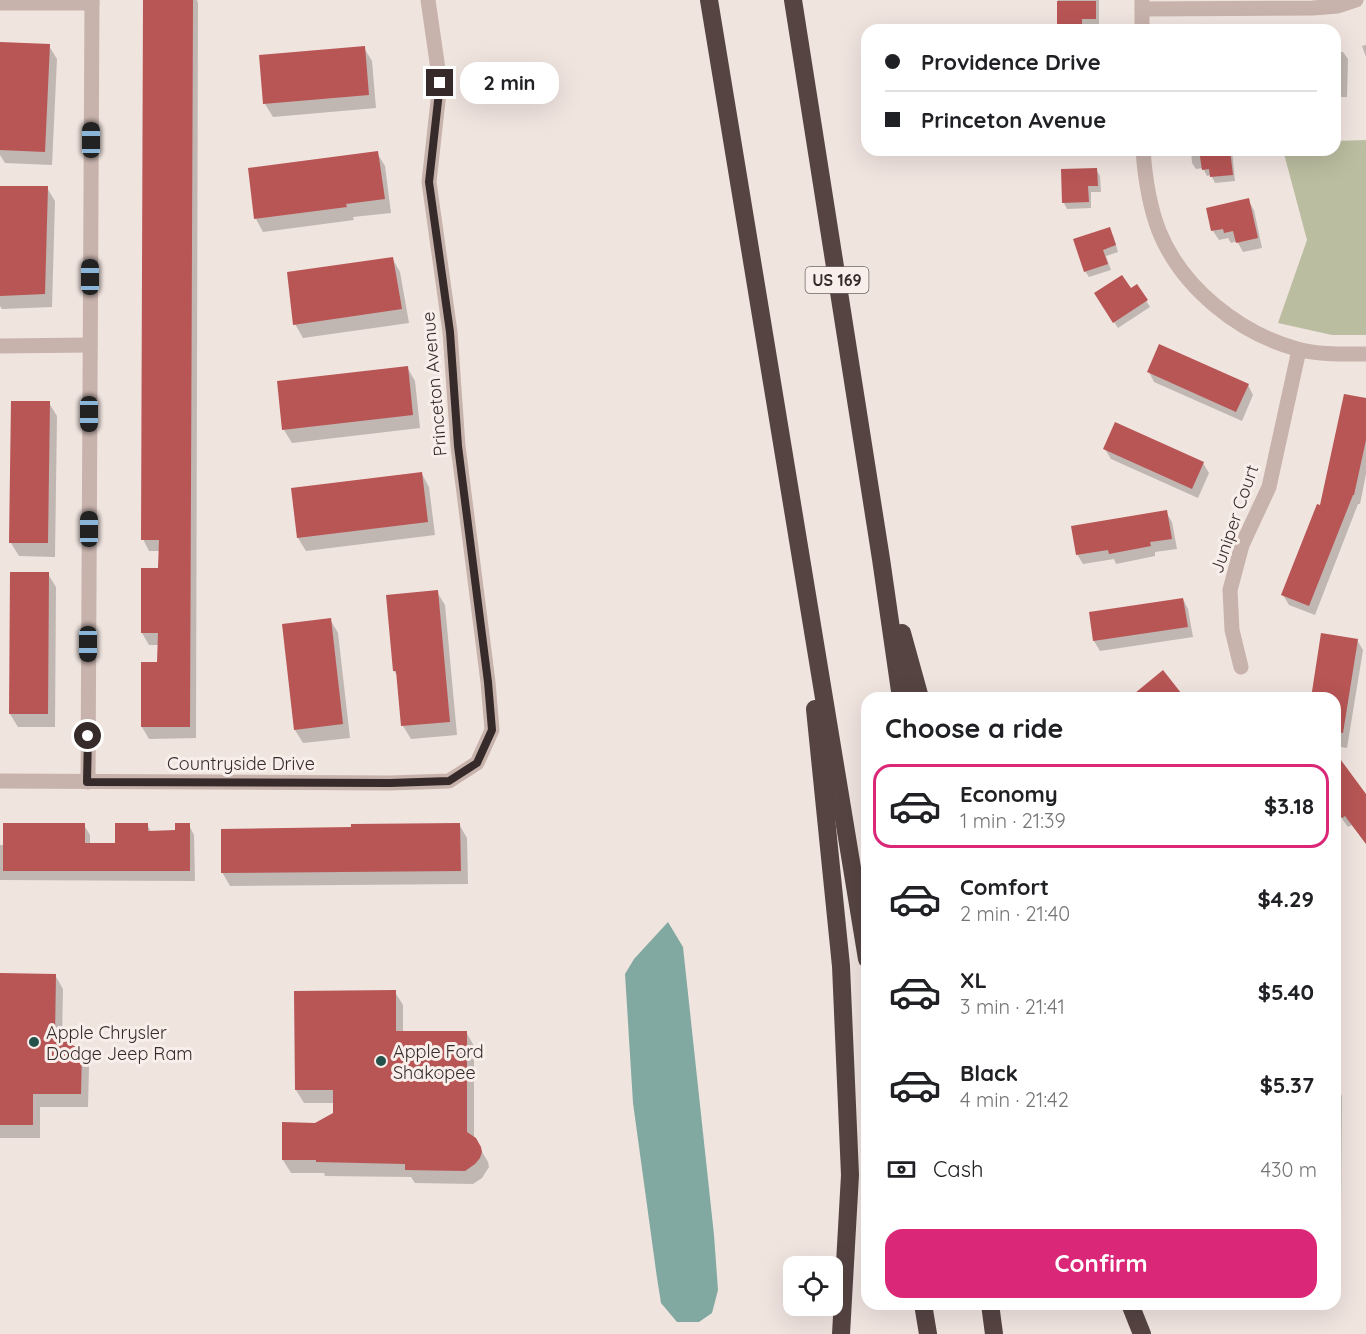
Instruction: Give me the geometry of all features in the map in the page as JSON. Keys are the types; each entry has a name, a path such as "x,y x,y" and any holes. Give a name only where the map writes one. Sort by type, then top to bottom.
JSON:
{"highway":[{"path":"710,0 861,922"},
{"name":"US 169","path":"794,0 900,692"},
{"path":"796,522 841,966 850,1174 841,1334"},
{"path":"881,559 918,692"},
{"path":"924,1310 928,1334"},
{"path":"991,1310 994,1334"},
{"path":"1132,1310 1142,1334"}],"street":[{"name":"Princeton Avenue","path":"428,0 440,83 429,182 450,332 458,446 492,730 477,763"},
{"path":"1142,24 1142,5 1313,8 1338,6 1356,0"},
{"path":"0,3 92,2 87,782"},
{"path":"1143,156 1151,207 1160,232 1175,261 1194,285 1218,308 1267,339 1299,350 1366,354"},
{"path":"0,346 90,345"},
{"name":"Juniper Court","path":"1241,667 1232,630 1230,590 1242,545 1269,487 1299,350"},
{"name":"Countryside Drive","path":"0,782 390,783 449,781 477,763"}],"green space":[{"path":"1366,140 1366,335 1332,335 1278,323 1307,240 1285,156 1341,156 1341,141"}],"water":[{"path":"668,922 683,947 714,1235 718,1290 712,1313 699,1322 677,1322 661,1303 633,1103 625,974 634,959"}],"building":[{"path":"143,0 193,0 190,727 141,727 141,662 157,662 158,633 141,633 141,568 158,568 159,540 141,540"},
{"path":"1057,1 1096,1 1096,19 1082,19 1082,24 1057,24"},
{"path":"0,42 50,44 45,152 0,150"},
{"path":"365,46 369,95 263,104 259,55"},
{"path":"378,151 385,199 346,204 347,207 254,219 248,168"},
{"path":"1200,156 1231,156 1233,175 1210,177 1209,169 1202,170"},
{"path":"1097,168 1098,186 1088,186 1089,202 1062,203 1061,169"},
{"path":"0,186 48,186 45,294 0,296"},
{"path":"1249,198 1258,238 1236,243 1233,231 1224,233 1223,229 1211,231 1206,208"},
{"path":"1110,227 1116,245 1103,250 1108,264 1084,272 1073,239"},
{"path":"393,257 402,309 293,325 287,272"},
{"path":"1122,275 1131,288 1137,284 1148,300 1113,323 1094,293"},
{"path":"1159,344 1249,384 1236,412 1147,372"},
{"path":"408,366 413,415 282,430 277,381"},
{"path":"1344,394 1366,398 1366,440 1354,495 1309,606 1281,595 1317,504 1320,505"},
{"path":"11,401 50,401 48,543 9,543"},
{"path":"1115,422 1204,462 1192,489 1103,449"},
{"path":"422,472 428,522 297,538 291,488"},
{"path":"1167,510 1172,539 1150,542 1151,546 1109,554 1108,550 1076,555 1071,526"},
{"path":"10,572 49,572 48,714 9,714"},
{"path":"438,590 450,722 401,726 386,595"},
{"path":"1183,598 1188,627 1093,641 1089,612"},
{"path":"331,618 343,724 294,730 282,624"},
{"path":"1321,633 1358,639 1343,733 1341,733 1341,692 1312,692"},
{"path":"1163,670 1180,692 1136,692"},
{"path":"1341,760 1366,794 1366,844 1345,816 1342,818"},
{"path":"3,823 85,823 85,843 115,843 115,823 148,823 148,831 175,830 175,823 190,823 190,871 3,871"},
{"path":"460,823 461,871 221,873 221,829"},
{"name":"Apple Chrysler Dodge Jeep Ram","path":"0,973 56,974 55,1034 82,1051 81,1094 33,1094 33,1125 0,1125"},
{"name":"Apple Ford Shakopee","path":"396,990 396,1031 467,1031 467,1132 476,1138 481,1147 480,1158 465,1171 405,1170 405,1164 282,1160 282,1122 315,1123 333,1113 333,1090 295,1090 294,991"}],"place":[{"name":"Apple Chrysler Dodge Jeep Ram","path":"34,1042"},
{"name":"Apple Ford Shakopee","path":"381,1061"}],"route":[{"path":"88,736 87,782 390,783 449,781 477,763 492,730 458,446 450,332 429,182 440,83"}]}
